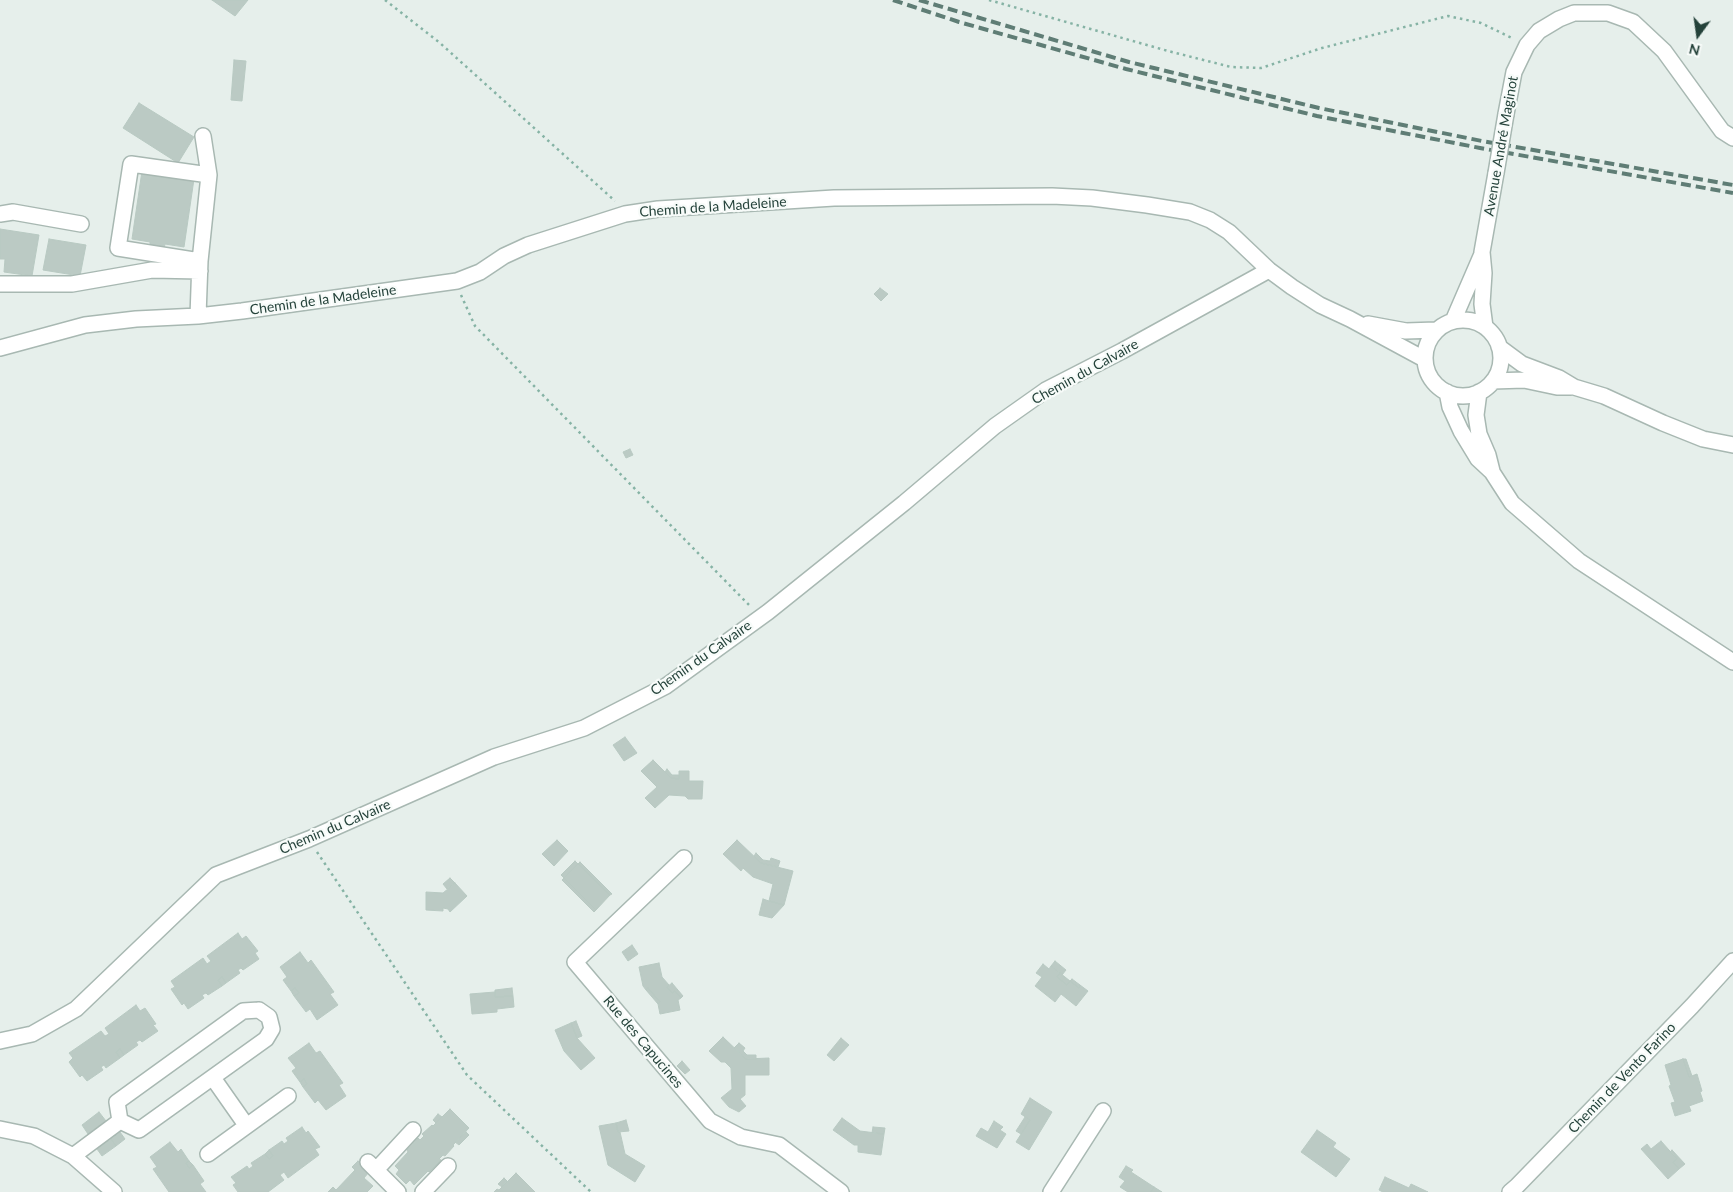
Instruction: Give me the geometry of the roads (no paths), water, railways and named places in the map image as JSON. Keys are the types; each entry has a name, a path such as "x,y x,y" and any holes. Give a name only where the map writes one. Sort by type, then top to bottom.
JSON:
{"street":[{"name":"Avenue André Maginot","path":"1482,252 1514,72 1527,45 1539,31 1559,19 1574,14 1608,13 1633,22 1664,51 1722,131 1733,138"},
{"path":"198,316 200,266 209,175 203,136"},
{"path":"200,266 118,248 131,164 209,175"},
{"name":"Chemin de la Madeleine","path":"0,348 86,325 136,319 242,312 457,281 480,272 504,256 528,245 624,214 658,209 834,198 1052,196 1092,198 1190,212 1210,220 1229,232 1269,270 1292,287 1320,305 1350,319"},
{"path":"0,214 13,212 81,224"},
{"path":"1454,320 1482,252"},
{"path":"1482,252 1484,273 1482,304 1485,327"},
{"path":"0,284 72,284 152,270 200,266"},
{"name":"Chemin du Calvaire","path":"0,1041 32,1034 76,1009 216,875 309,840 494,757 584,728 666,686 761,617 904,503 995,426 1046,390 1122,351 1269,270"},
{"path":"1350,319 1406,331 1436,330"},
{"path":"1350,319 1424,360"},
{"path":"1464,319 1485,327 1494,336 1499,347 1501,359 1499,370 1493,381 1479,392 1464,395 1447,392 1438,387 1426,370 1424,360 1425,349 1429,339 1436,330 1454,320 1464,319"},
{"path":"1499,347 1522,364 1559,378 1574,387 1604,396 1703,439 1733,446"},
{"path":"1493,381 1524,380 1556,387 1574,387"},
{"path":"1447,392 1450,407 1461,431 1478,459 1492,472 1512,503 1579,561 1733,662"},
{"path":"1479,392 1476,415 1479,434 1488,455 1492,472"},
{"name":"Rue des Capucines","path":"684,858 575,962 710,1121 741,1137 779,1145 841,1192"},
{"name":"Chemin de Vento Farino","path":"1510,1192 1658,1041 1733,961"},
{"path":"259,1010 270,1017 272,1029 266,1039 139,1130 120,1121 117,1102 243,1011 259,1010"},
{"path":"213,1078 246,1126"},
{"path":"208,1154 288,1096"},
{"path":"1051,1192 1102,1111"},
{"path":"73,1156 120,1121"},
{"path":"0,1130 34,1136 73,1156 114,1192"},
{"path":"392,1190 372,1166 413,1130"},
{"path":"423,1192 448,1166"}],"railway":[{"path":"893,0 959,22 1126,69 1317,116 1480,148 1733,193"},
{"path":"919,0 1129,62 1319,108 1482,141 1733,185"}]}
